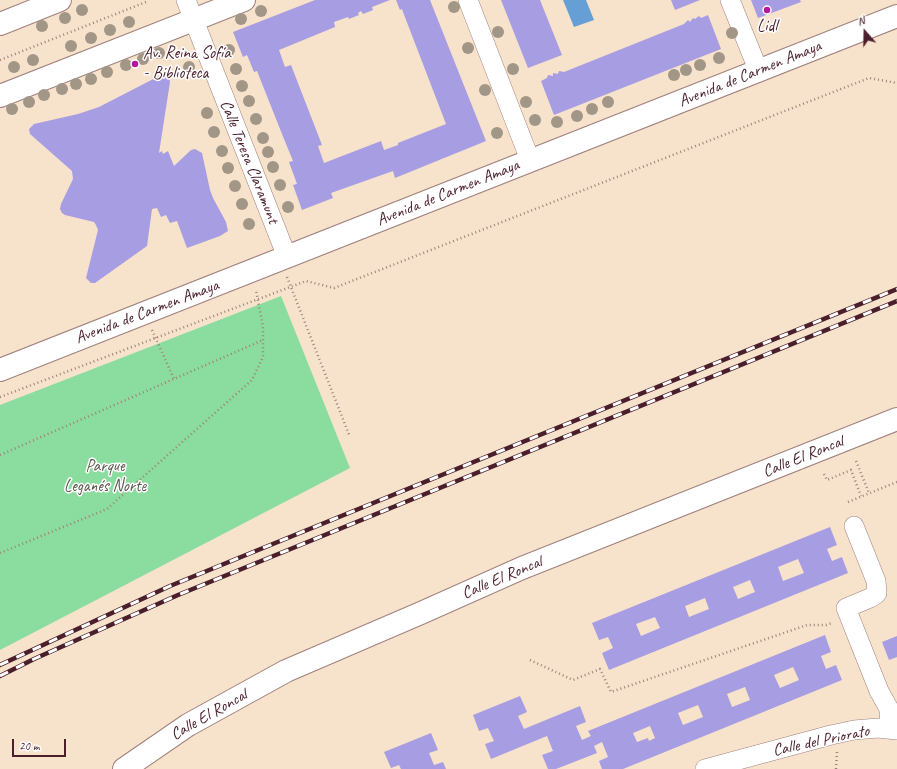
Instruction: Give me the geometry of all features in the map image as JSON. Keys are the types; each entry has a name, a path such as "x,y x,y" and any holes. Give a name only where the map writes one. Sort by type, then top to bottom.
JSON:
{"street":[{"path":"0,24 60,0"},
{"path":"0,96 189,10 244,0"},
{"path":"468,0 530,160"},
{"path":"730,0 759,72"},
{"path":"892,0 897,13"},
{"name":"Calle Teresa Claramunt","path":"189,10 287,267"},
{"name":"Avenida de Carmen Amaya","path":"0,370 252,271 287,267 530,160 759,72 897,16"},
{"name":"Calle El Roncal","path":"124,769 188,726 286,671 522,568 897,419"},
{"path":"850,617 846,608 870,598 875,595 876,592 876,581 854,526"},
{"name":"Calle del Priorato","path":"705,769 831,735 864,729 894,729 889,709 879,691 850,617"}],"path":[{"path":"0,60 146,2"},
{"path":"0,397 306,281 334,288 869,78 897,83"},
{"path":"287,267 291,286 350,437"},
{"path":"0,553 107,509 252,380 263,357 263,326 252,271"},
{"path":"145,313 174,379"},
{"path":"0,455 263,340"},
{"path":"856,461 869,493"},
{"path":"824,474 827,480 851,470 861,496"},
{"path":"848,502 897,482"},
{"path":"530,660 573,680 600,669 610,692 807,625 826,625 850,617"},
{"path":"836,769 837,752"}],"green space":[{"name":"Parque Leganés Norte","path":"281,296 350,468 0,650 0,405"}],"water":[{"path":"563,0 586,0 594,20 574,27"}],"building":[{"path":"315,0 390,0 372,7 373,10 363,14 361,11 358,13 359,15 334,22 335,27 279,50 285,67 291,65 322,145 318,146 324,163 381,141 384,150 446,124 402,9 400,10 396,0 430,0 486,141 395,178 393,171 331,193 333,198 302,210 293,185 297,184 289,162 293,161 257,71 254,72 247,55 243,57 233,32"},
{"path":"501,0 540,0 562,55 528,68"},
{"path":"671,0 700,0 675,10"},
{"name":"Lidl","path":"751,0 800,0 801,2 758,18"},
{"path":"708,15 721,49 554,115 541,81 547,78 548,75 553,76 553,73 558,74 559,71 564,72 684,24 688,20 690,22 693,18 695,19 699,16 701,18"},
{"path":"165,73 169,77 170,82 159,153 162,151 163,154 168,151 174,166 191,150 195,149 202,153 210,190 226,222 228,231 220,236 187,248 177,221 170,223 166,215 161,217 157,208 152,209 147,246 95,283 91,283 86,278 98,230 96,225 94,222 62,213 60,209 61,204 73,179 72,171 30,134 29,129 34,124 78,114 99,107"},
{"path":"830,527 837,545 827,549 832,561 842,557 848,573 609,670 602,653 613,648 608,637 599,640 592,623","holes":["798,559 804,573 783,581 778,567","750,580 755,592 738,599 733,587","705,598 709,609 689,617 685,606","655,617 660,628 641,636 636,624"]},
{"path":"825,635 831,652 821,656 826,669 836,665 842,680 623,769 602,769 599,761 608,757 602,742 594,746 597,753 556,769 548,769 542,755 553,751 547,736 491,759 485,744 494,741 488,728 479,731 473,715 520,696 527,712 518,716 524,729 580,706 586,722 576,726 582,740 591,736 588,731","holes":["793,667 799,680 780,688 774,675","745,687 750,700 732,707 727,694","698,705 703,717 683,725 678,713","650,726 655,738 649,741 648,738 637,742 633,733"]},
{"path":"897,636 897,657 889,660 882,642"},
{"path":"431,733 438,750 429,753 434,765 443,762 446,769 401,769 399,765 391,768 384,752"}],"railway":[{"path":"0,665 170,586 897,289"},
{"path":"0,676 34,659 178,595 897,301"}],"place":[{"name":"Lidl","path":"767,10"},
{"name":"Av. Reina Sofía - Biblioteca","path":"135,64"}]}
